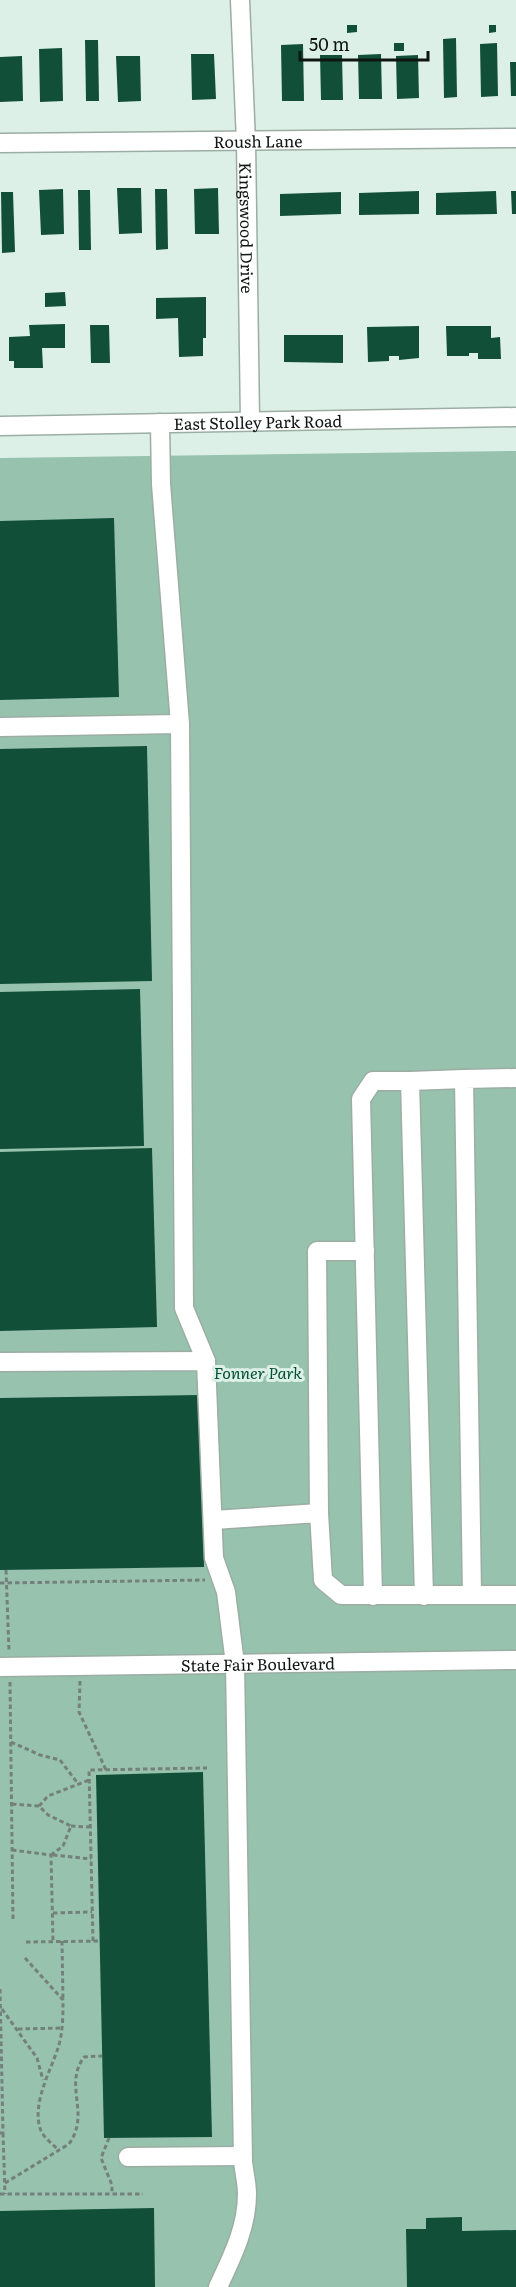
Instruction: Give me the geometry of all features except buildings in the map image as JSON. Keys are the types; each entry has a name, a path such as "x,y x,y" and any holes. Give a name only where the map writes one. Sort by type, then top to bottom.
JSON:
{"street":[{"name":"Kingswood Drive","path":"240,0 246,142 250,421"},
{"name":"Roush Lane","path":"0,143 516,138"},
{"name":"East Stolley Park Road","path":"0,426 516,417"},
{"path":"160,423 161,484 180,724 184,1308 206,1361 214,1558 222,1580 232,1630 235,1664 242,2156 247,2193 244,2224 234,2254 218,2287"},
{"path":"0,727 180,724"},
{"path":"373,1596 361,1100 373,1081 516,1078"},
{"path":"464,1079 472,1595"},
{"path":"410,1081 424,1596"},
{"path":"365,1251 317,1251 319,1513 323,1580 341,1595 516,1595"},
{"path":"0,1362 206,1361"},
{"path":"213,1520 319,1513"},
{"name":"State Fair Boulevard","path":"5,1667 516,1660"},
{"path":"128,2157 242,2156"}],"path":[{"path":"6,1570 5,1667 11,1742 13,1920"},
{"path":"0,1583 222,1580"},
{"path":"80,1666 79,1712 106,1770"},
{"path":"11,1742 40,1755 60,1760 79,1785"},
{"path":"93,1941 89,1770 207,1768"},
{"path":"39,1806 48,1796 89,1780"},
{"path":"12,1804 39,1806 48,1815 71,1826 90,1827"},
{"path":"51,1855 63,1846 71,1826"},
{"path":"12,1850 91,1859"},
{"path":"51,1855 53,1941"},
{"path":"53,1912 92,1912"},
{"path":"59,2150 43,2134 39,2124 44,2082 57,2050 62,2028 62,1941"},
{"path":"26,1942 100,1941"},
{"path":"26,1958 63,2000"},
{"path":"0,1989 5,2194"},
{"path":"0,2007 37,2058 44,2082"},
{"path":"17,2029 62,2028"},
{"path":"5,2183 69,2144 75,2136 79,2123 75,2085 78,2066 84,2057 102,2056"},
{"path":"109,2138 101,2158 112,2185 112,2194"},
{"path":"0,2194 143,2194"}],"green space":[{"name":"Fonner Park","path":"516,451 516,2287 0,2287 0,458"}]}
